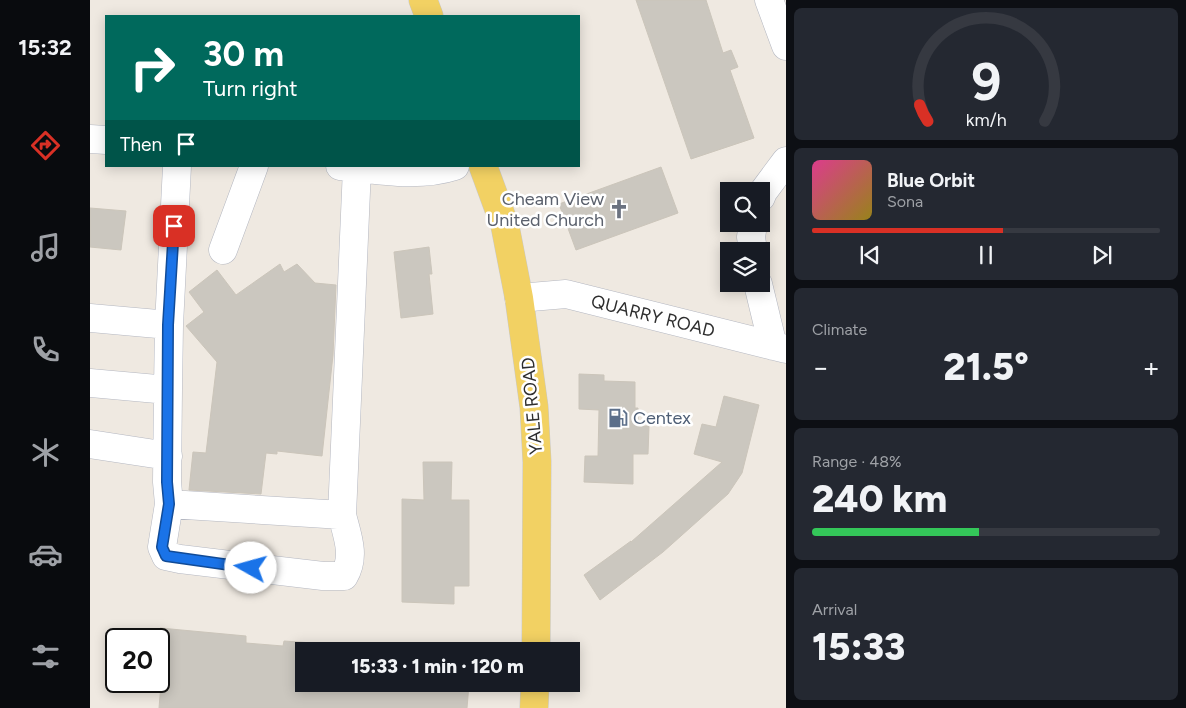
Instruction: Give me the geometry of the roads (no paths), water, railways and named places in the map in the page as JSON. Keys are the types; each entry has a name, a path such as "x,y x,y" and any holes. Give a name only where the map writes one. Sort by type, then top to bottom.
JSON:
{"main road":[{"path":"423,0 429,15"},
{"name":"YALE ROAD","path":"483,167 505,226 519,298 534,407 537,462 536,642"},
{"path":"534,708 535,692"}],"street":[{"path":"769,0 786,46"},
{"path":"90,138 105,140"},
{"path":"770,183 786,161"},
{"path":"177,167 168,325 167,482 169,504 162,547 166,556 323,576 344,576 349,568 351,549 342,514 348,167 407,173 452,167"},
{"path":"223,250 254,167"},
{"path":"761,292 780,348"},
{"name":"QUARRY ROAD","path":"519,298 566,294 780,348"},
{"path":"90,318 168,325"},
{"path":"90,383 168,390"},
{"path":"90,444 168,456"},
{"path":"169,504 342,514"}],"place":[{"name":"Cheam View United Church","path":"619,209"},
{"name":"Centex","path":"618,418"}]}
